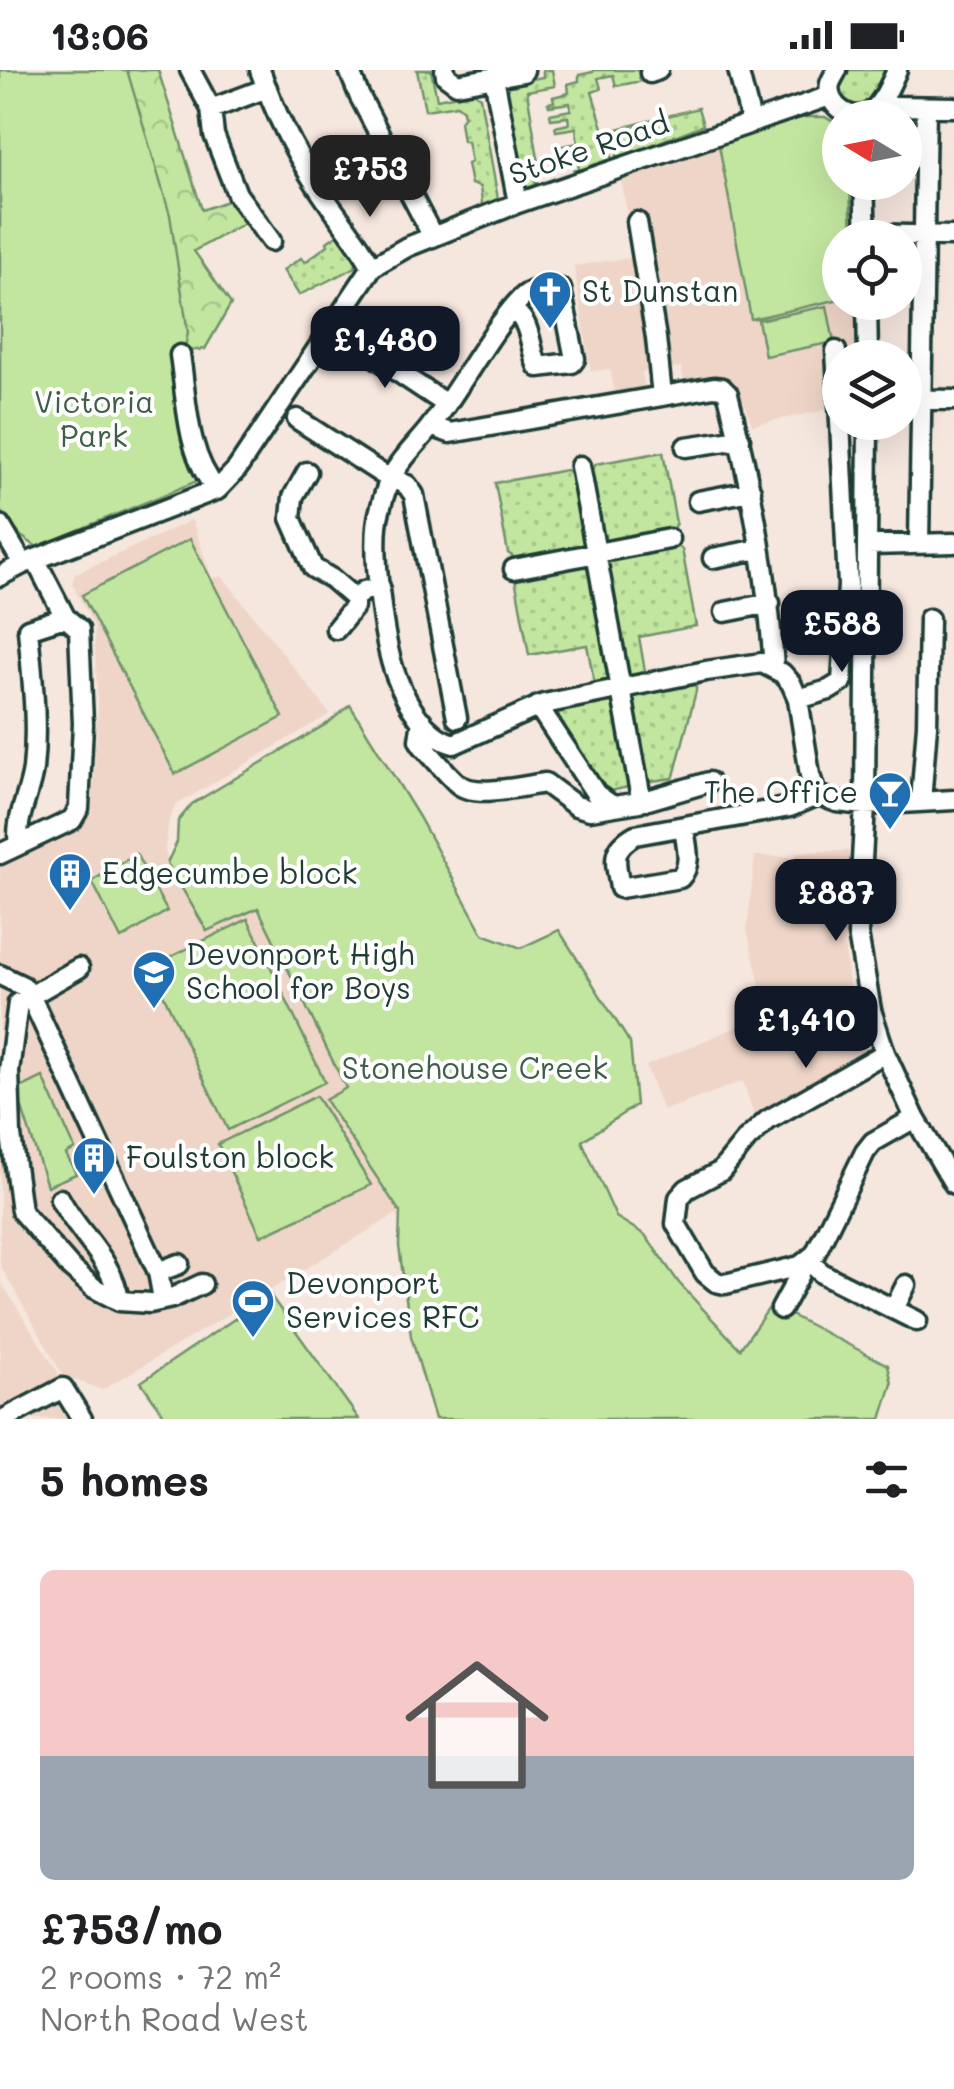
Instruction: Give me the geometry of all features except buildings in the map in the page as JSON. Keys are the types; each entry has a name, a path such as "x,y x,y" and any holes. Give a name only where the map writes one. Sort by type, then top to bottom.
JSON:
{"street":[{"path":"190,70 211,109 214,134 238,194 271,242"},
{"path":"350,70 359,95 433,237"},
{"path":"445,70 446,76 457,84 524,70"},
{"path":"738,70 751,122"},
{"path":"833,100 829,86 838,70"},
{"path":"880,100 897,70"},
{"path":"494,77 518,203"},
{"path":"0,576 212,492 236,469 372,268 297,154 263,79 211,109"},
{"name":"Stoke Road","path":"372,268 407,248 518,203 830,96"},
{"path":"922,107 954,107"},
{"path":"918,340 925,235 926,107"},
{"path":"637,222 662,396"},
{"path":"922,235 954,236"},
{"path":"511,310 525,319 538,367 575,359 561,289 530,291 516,302 431,426 409,450 391,477 378,512 375,540 380,586 395,672 408,702 443,742 454,744 538,706 706,671 762,664 774,668 792,683 816,794"},
{"path":"350,340 446,404"},
{"path":"180,355 195,452 212,492"},
{"path":"431,426 450,433 722,388 728,394 750,492 770,603 774,668"},
{"path":"922,399 954,400"},
{"path":"297,420 382,474 407,485 414,495 457,718"},
{"path":"686,448 740,439"},
{"path":"798,699 842,682 848,585 841,440"},
{"path":"868,440 864,805 858,934 871,1010 885,1053 914,1118 954,1184"},
{"path":"915,440 919,543"},
{"path":"580,466 640,800"},
{"path":"307,472 293,497 292,518 313,568 354,598 354,607 336,629"},
{"path":"698,501 750,492"},
{"path":"0,525 66,617 79,629 83,724 79,808 72,820 0,854"},
{"path":"514,569 669,539"},
{"path":"866,546 954,543"},
{"path":"713,558 760,548"},
{"path":"354,598 380,586"},
{"path":"725,612 770,603"},
{"path":"19,845 17,833 30,786 36,726 28,628 66,617"},
{"path":"921,802 929,619"},
{"path":"538,706 596,794 613,806"},
{"path":"422,720 419,740 459,786 492,793 502,788 546,783 576,806 590,810 648,800 709,782"},
{"path":"816,794 837,802 864,805 954,800"},
{"path":"684,828 688,864 680,878 620,888 617,850 635,835 790,807 816,794"},
{"path":"79,968 18,1002 9,1070 10,1135 21,1211 70,1268 94,1288 119,1301 163,1300 202,1284"},
{"path":"0,976 23,986 30,995 158,1272 163,1300"},
{"path":"885,1053 768,1120 721,1171 687,1188 680,1198 676,1224 704,1274 716,1282 725,1284 804,1264 916,1321"},
{"path":"781,1308 804,1264 815,1254 865,1152 873,1142 914,1118"},
{"path":"60,1198 71,1219 107,1265 116,1282 119,1301"},
{"path":"0,1215 21,1211"},
{"path":"158,1272 180,1264"},
{"path":"894,1309 906,1285"},
{"path":"4,1419 63,1388 82,1419"}],"shaded area":[{"path":"822,117 822,200 851,200 852,220 822,220 822,320 857,320 857,340 822,340 822,411 752,425 746,406 734,390 685,384 681,367 642,372 645,394 616,399 610,369 591,371 574,266 635,257 621,178 786,121"},
{"name":"Devonport High School for Boys","path":"192,520 212,579 222,576 330,714 176,805 169,819 167,862 207,930 258,908 346,1089 325,1101 400,1212 102,1390 63,1375 0,1265 0,860 92,814 98,707 94,626 72,583 75,574"},
{"path":"849,851 845,954 865,1058 755,1119 743,1081 663,1111 646,1066 767,1014 747,930 755,856 796,857 797,852"},
{"path":"0,1280 82,1411 88,1419 0,1419"}],"green space":[{"name":"Victoria Park","path":"0,70 127,70 170,215 188,333 183,357 202,479 37,547 21,536 0,511"},
{"path":"106,70 158,70 202,210 233,199 246,222 194,251 231,304 205,349 167,353"},
{"path":"417,70 431,70 437,99 473,92 480,97 497,201 480,207 480,187 471,184 467,164 471,162 460,121 463,110 457,105 425,110"},
{"path":"543,70 552,70 555,86 527,91 540,170 534,175 540,185 526,191 506,84 543,77"},
{"path":"593,70 638,70 641,81 616,86 613,75 598,78 601,89 592,92 613,160 575,175 578,162 562,166 561,160 585,155 584,148 560,153 558,147 578,143 576,128 556,131 555,127 569,124 568,117 551,119 550,114 571,110 570,103 548,103 554,102 553,97 569,93 568,84"},
{"path":"847,70 891,70 873,100 844,100 841,83"},
{"path":"698,108 703,125 618,158 610,131"},
{"path":"822,117 822,200 851,200 851,220 822,220 822,303 751,319 719,145 786,121"},
{"path":"338,234 357,261 356,267 299,295 283,270 301,258 305,262"},
{"path":"822,307 822,320 830,320 834,340 765,356 758,320"},
{"path":"663,452 676,523 670,534 612,544 599,537 587,476 596,464"},
{"path":"566,470 577,477 588,540 580,551 520,562 508,553 495,483"},
{"path":"190,539 283,717 175,774 82,595"},
{"path":"672,544 682,549 696,626 639,637 646,677 625,681 604,568 614,554"},
{"path":"580,561 594,570 613,683 595,686 587,645 529,655 515,578 520,572"},
{"path":"693,682 696,691 674,776 644,782 630,699 635,693"},
{"path":"605,699 615,702 632,786 611,791 602,788 552,713"},
{"name":"Stonehouse Creek","path":"350,705 419,817 483,934 521,948 559,930 630,1043 636,1105 582,1141 616,1217 645,1235 679,1283 740,1349 771,1305 888,1365 892,1384 881,1419 435,1419 411,1336 399,1246 400,1212 325,1100 346,1088 258,908 207,931 167,863 177,842 178,821 192,804 328,723"},
{"path":"136,854 167,911 121,939 92,881"},
{"path":"248,919 325,1082 228,1130 150,967"},
{"path":"43,1077 75,1149 66,1154 76,1174 47,1186 16,1090"},
{"path":"316,1096 371,1185 261,1236 218,1144"},
{"name":"Devonport Services RFC","path":"270,1295 359,1419 167,1419 141,1382"}],"place":[{"name":"St Dunstan","path":"550,330"},
{"name":"The Office","path":"890,831"},
{"name":"Edgecumbe block","path":"70,912"},
{"name":"Devonport High School for Boys","path":"154,1010"},
{"name":"Foulston block","path":"94,1196"},
{"name":"Devonport Services RFC","path":"253,1339"}]}
